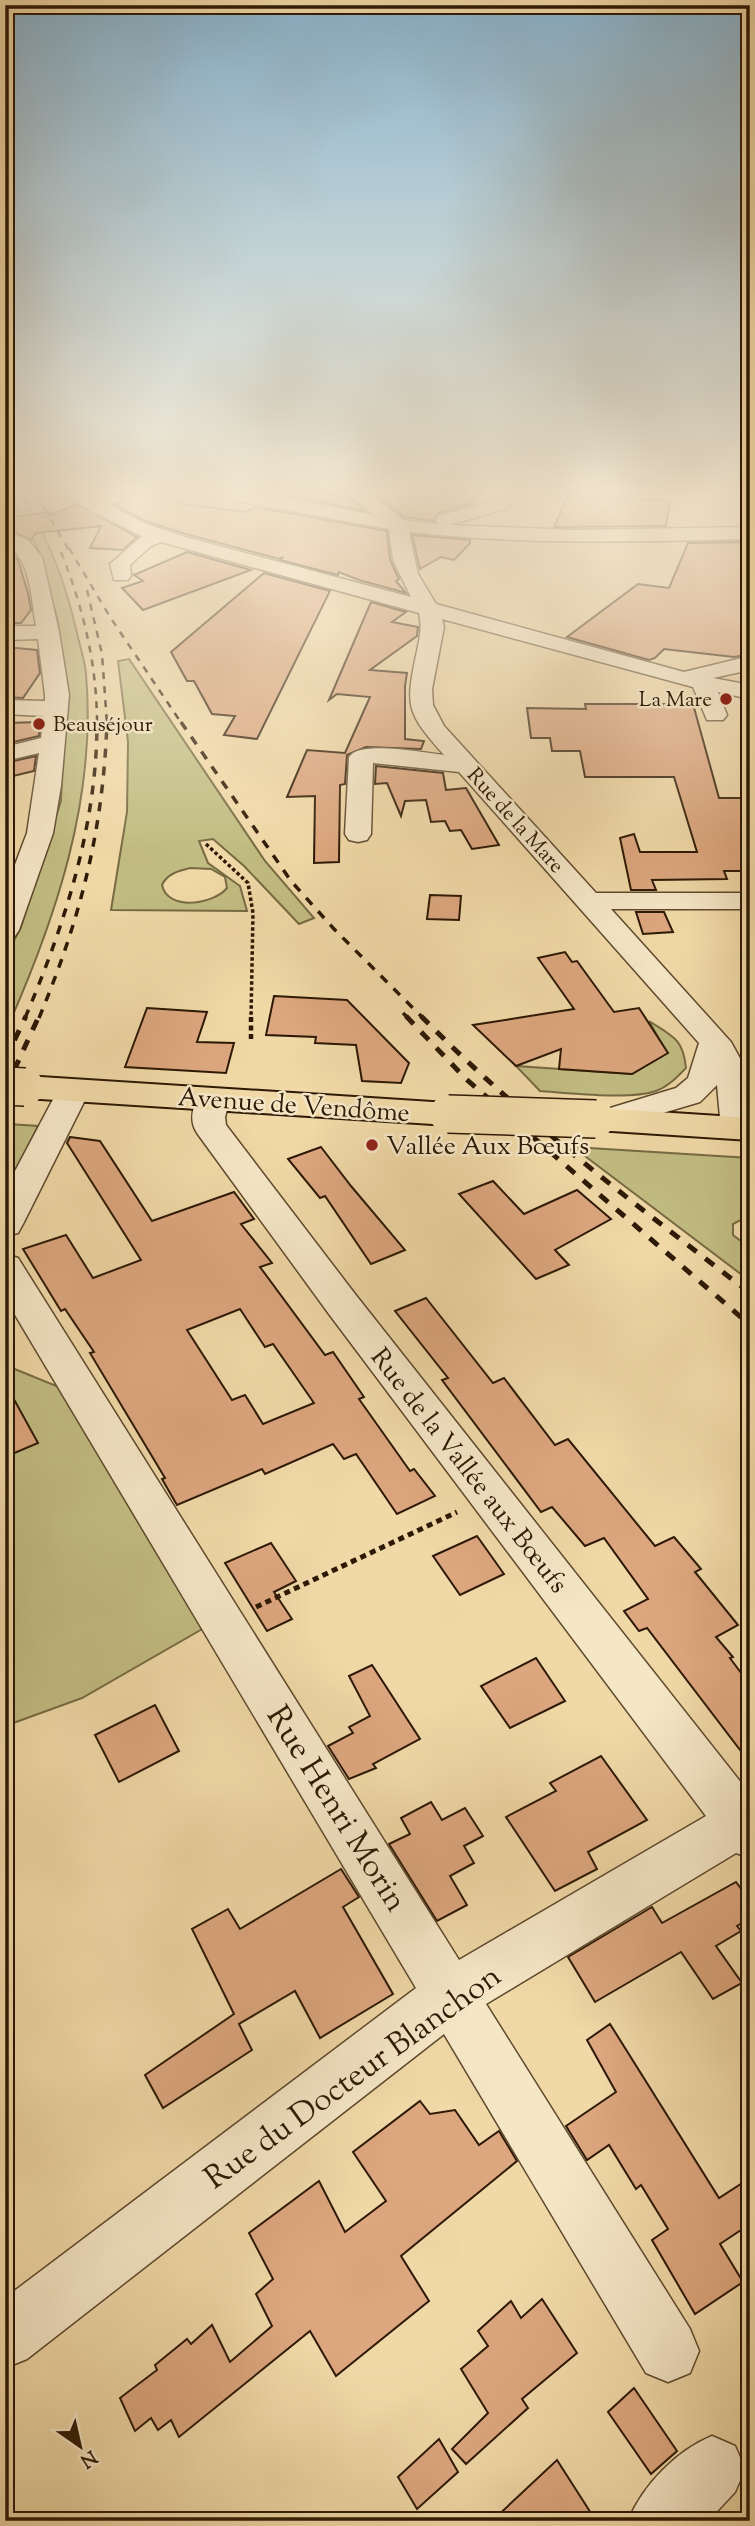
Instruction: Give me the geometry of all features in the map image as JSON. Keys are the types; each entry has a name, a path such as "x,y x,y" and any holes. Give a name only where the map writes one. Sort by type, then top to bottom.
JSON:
{"main road":[{"name":"Avenue de Vendôme","path":"15,1087 448,1114 603,1119 744,1128"}],"street":[{"path":"5,930 40,832 57,709 44,613"},
{"name":"Rue de la Mare","path":"430,613 433,627 422,669 420,689 421,705 434,729 715,1042 732,1073 744,1128"},
{"path":"440,613 691,680 750,692"},
{"path":"5,632 48,632"},
{"path":"691,680 750,663"},
{"path":"691,680 715,715"},
{"path":"13,715 57,709"},
{"path":"5,754 52,743"},
{"path":"358,834 360,757 367,755 466,765"},
{"path":"590,901 750,901"},
{"path":"603,1119 688,1095 703,1082 715,1042 750,1069"},
{"path":"5,1224 74,1090"},
{"name":"Rue de la Vallée aux Bœufs","path":"214,1099 208,1117 209,1126 351,1315 747,1824"},
{"name":"Rue Henri Morin","path":"5,1267 668,2351"},
{"name":"Rue du Docteur Blanchon","path":"5,2337 452,1994 747,1824"},
{"path":"661,2521 712,2469"}],"path":[{"path":"206,844 248,883 253,913 251,1039"},
{"path":"247,1612 461,1511"}],"shaded area":[{"path":"56,613 72,613 85,669 88,721 85,767 78,813 56,903 5,1033 5,958 21,927 61,801 65,676"},
{"path":"129,659 265,861 314,918 299,924 244,866 213,839 199,841 208,863 240,886 247,911 111,910 127,812 128,742 118,661","holes":["211,869 225,877 227,888 212,898 192,903 182,902 166,894 162,885 170,876 181,870"]},
{"path":"649,1021 679,1044 686,1068 656,1091 616,1095 540,1091 516,1066 632,1074 667,1053"},
{"path":"8,1124 38,1126 5,1193 5,1129"},
{"path":"573,1147 750,1158 750,1215 733,1224 733,1235 750,1248 750,1281"},
{"path":"5,1365 71,1392 211,1624 82,1698 5,1726"}],"building":[{"path":"5,613 29,613 21,623 5,623"},
{"path":"217,613 319,613 257,739 224,735 235,716 212,714 194,681 187,681 171,652"},
{"path":"366,613 405,613 392,622 418,627 417,636 370,670 407,673 405,739 424,741 421,749 366,747 347,755 345,784 340,785 339,862 314,863 315,796 287,797 307,750 345,753 370,697 337,694 329,700"},
{"path":"599,613 750,613 750,654 734,657 664,649 649,660 567,637"},
{"path":"5,647 37,650 40,673 23,698 5,697"},
{"path":"585,704 693,704 719,798 750,798 750,871 724,871 727,879 652,880 656,890 631,890 620,838 634,834 640,852 697,852 674,777 585,777 580,751 552,751 550,738 531,738 527,708 586,709"},
{"path":"5,717 10,717 6,723 40,722 39,736 5,744"},
{"path":"36,756 34,771 5,778 5,763"},
{"path":"376,766 443,773 446,790 466,788 499,845 472,849 461,830 450,831 445,821 431,822 426,800 405,801 401,816 387,783 375,784"},
{"path":"430,895 461,896 459,920 427,919"},
{"path":"636,912 664,912 673,932 643,934"},
{"path":"565,952 572,962 577,961 614,1012 639,1008 668,1053 632,1074 559,1069 561,1049 516,1066 473,1025 574,1009 538,958"},
{"path":"274,996 347,1000 409,1063 401,1083 362,1081 356,1045 315,1043 316,1037 266,1035"},
{"path":"147,1008 207,1012 197,1042 234,1043 226,1073 125,1067"},
{"path":"70,1137 100,1141 152,1221 234,1192 254,1219 241,1224 272,1263 260,1267 325,1355 333,1352 364,1397 359,1399 410,1471 414,1469 435,1496 397,1514 356,1454 344,1459 333,1444 265,1474 262,1469 177,1505 162,1479 165,1478 90,1353 94,1352 65,1309 61,1311 23,1249 66,1235 93,1278 141,1260 67,1143","holes":["240,1309 265,1347 273,1344 314,1403 263,1424 245,1395 232,1400 187,1330"]},
{"path":"321,1147 405,1250 371,1264 325,1196 320,1198 288,1159"},
{"path":"493,1181 524,1214 577,1190 611,1219 555,1250 569,1265 536,1279 459,1194"},
{"path":"426,1298 493,1383 504,1378 555,1445 568,1439 655,1546 674,1537 701,1569 695,1572 738,1625 716,1637 733,1657 730,1658 750,1685 750,1763 647,1628 639,1631 624,1611 648,1599 604,1538 585,1546 552,1507 541,1512 442,1380 448,1378 395,1311"},
{"path":"5,1383 38,1443 5,1457"},
{"path":"477,1536 504,1574 460,1595 433,1556"},
{"path":"271,1543 296,1581 274,1592 292,1619 267,1631 225,1563"},
{"path":"536,1658 565,1701 510,1728 481,1686"},
{"path":"372,1665 420,1739 373,1764 376,1768 349,1779 328,1746 353,1733 349,1727 370,1716 349,1676"},
{"path":"155,1705 179,1751 119,1782 95,1735"},
{"path":"601,1756 647,1820 588,1852 597,1869 555,1891 506,1817 556,1791 550,1783"},
{"path":"431,1802 442,1820 465,1808 483,1836 464,1846 474,1863 450,1876 467,1905 437,1921 389,1844 410,1834 401,1818"},
{"path":"341,1869 359,1897 343,1907 393,1994 320,2038 295,1991 239,2024 252,2050 163,2108 145,2075 234,2014 192,1929 228,1909 240,1929"},
{"path":"736,1882 750,1901 750,1918 737,1926 741,1931 716,1946 742,1983 713,1999 681,1952 595,2002 568,1957 652,1907 662,1923"},
{"path":"610,2024 719,2198 750,2178 750,2224 720,2244 743,2282 695,2314 652,2240 668,2229 641,2185 636,2189 609,2145 587,2160 566,2126 616,2092 587,2040"},
{"path":"420,2101 430,2114 455,2110 479,2145 499,2131 517,2161 401,2256 429,2301 336,2376 310,2331 179,2437 171,2420 158,2430 151,2418 135,2431 120,2398 157,2370 155,2365 187,2339 191,2344 212,2325 230,2362 272,2326 256,2294 273,2279 249,2233 319,2181 345,2232 386,2201 353,2152"},
{"path":"542,2299 577,2353 522,2399 528,2408 466,2464 452,2449 488,2413 461,2369 488,2346 478,2331 511,2301 521,2318"},
{"path":"634,2388 677,2451 651,2474 608,2412"},
{"path":"439,2439 458,2472 417,2509 398,2477"},
{"path":"557,2460 596,2521 492,2521"}],"railway":[{"path":"81,613 91,658 97,723"},
{"path":"92,613 102,654 107,723"},
{"path":"108,613 182,724"},
{"path":"181,722 291,881 334,929 459,1054 539,1126 750,1293"},
{"path":"25,1018 53,947 76,873 91,798 97,723"},
{"path":"39,1018 67,944 87,873 101,800 107,723"},
{"path":"403,1013 406,1016"},
{"path":"5,1060 26,1016"},
{"path":"5,1090 39,1016"},
{"path":"406,1016 466,1079 750,1325"}],"place":[{"name":"La Mare","path":"726,699"},
{"name":"Beauséjour","path":"39,724"},
{"name":"Vallée Aux Bœufs","path":"372,1145"}]}
